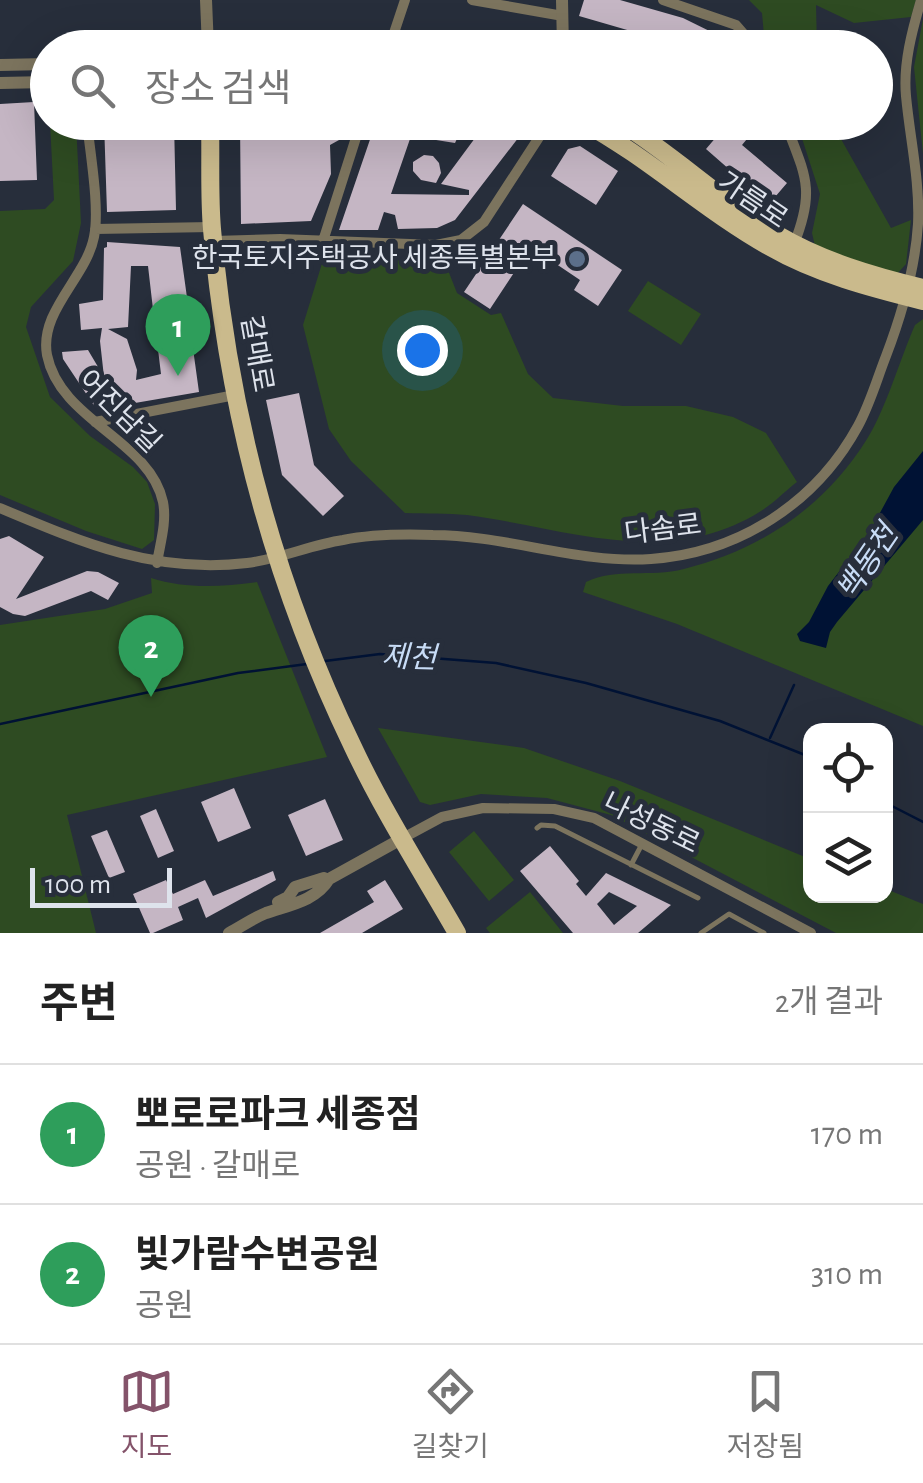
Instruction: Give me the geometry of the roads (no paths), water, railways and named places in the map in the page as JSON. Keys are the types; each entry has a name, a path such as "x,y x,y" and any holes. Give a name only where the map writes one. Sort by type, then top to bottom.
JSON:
{"main road":[{"name":"갈매로","path":"210,140 220,306 235,396 276,558 309,650 354,749 403,838"},
{"name":"가름로","path":"613,140 786,256 865,286 915,293"},
{"name":"가름로","path":"648,140 742,212 794,244 915,293"},
{"path":"403,838 457,933"}],"street":[{"path":"206,0 207,30"},
{"path":"396,30 405,0"},
{"path":"472,0 563,16"},
{"path":"562,0 563,30"},
{"path":"663,0 736,25 740,30"},
{"name":"다솜로","path":"0,508 114,554 157,563 246,563 342,540 404,534 477,537 598,557 680,556 737,538 782,514 815,485 844,449 871,398 915,293 918,213 906,65 921,0"},
{"path":"0,65 30,64"},
{"path":"0,84 30,83"},
{"name":"어진남길","path":"88,140 96,230 86,262 46,335 46,352 67,396 144,466 158,487 164,516 157,563"},
{"path":"323,241 355,140"},
{"path":"96,230 436,246 460,240 484,222 537,140"},
{"path":"792,140 808,193 794,244"},
{"path":"95,422 235,396"},
{"name":"나성동로","path":"403,838 427,824 483,808 521,806 594,818 810,933"},
{"path":"229,933 270,911 273,905 326,885 329,879 403,838"}],"lane":[{"path":"537,828 555,826 698,898"},
{"path":"631,865 643,844"},
{"path":"701,933 729,914 764,933"}],"water":[{"path":"923,451 923,520 837,622 826,648 800,641 797,634 809,622 828,586 869,533 894,487"}],"waterway":[{"name":"제천","path":"325,661 380,654 496,663 586,683 720,721 803,754"},
{"name":"제천","path":"0,724 238,673 307,664"},
{"name":"백동천","path":"770,738 794,685"},
{"name":"제천","path":"893,807 923,822"}],"place":[{"name":"한국토지주택공사 세종특별본부","path":"577,259"},
{"name":"뽀로로파크 세종점","path":"178,376"},
{"name":"빛가람수변공원","path":"151,697"}]}
